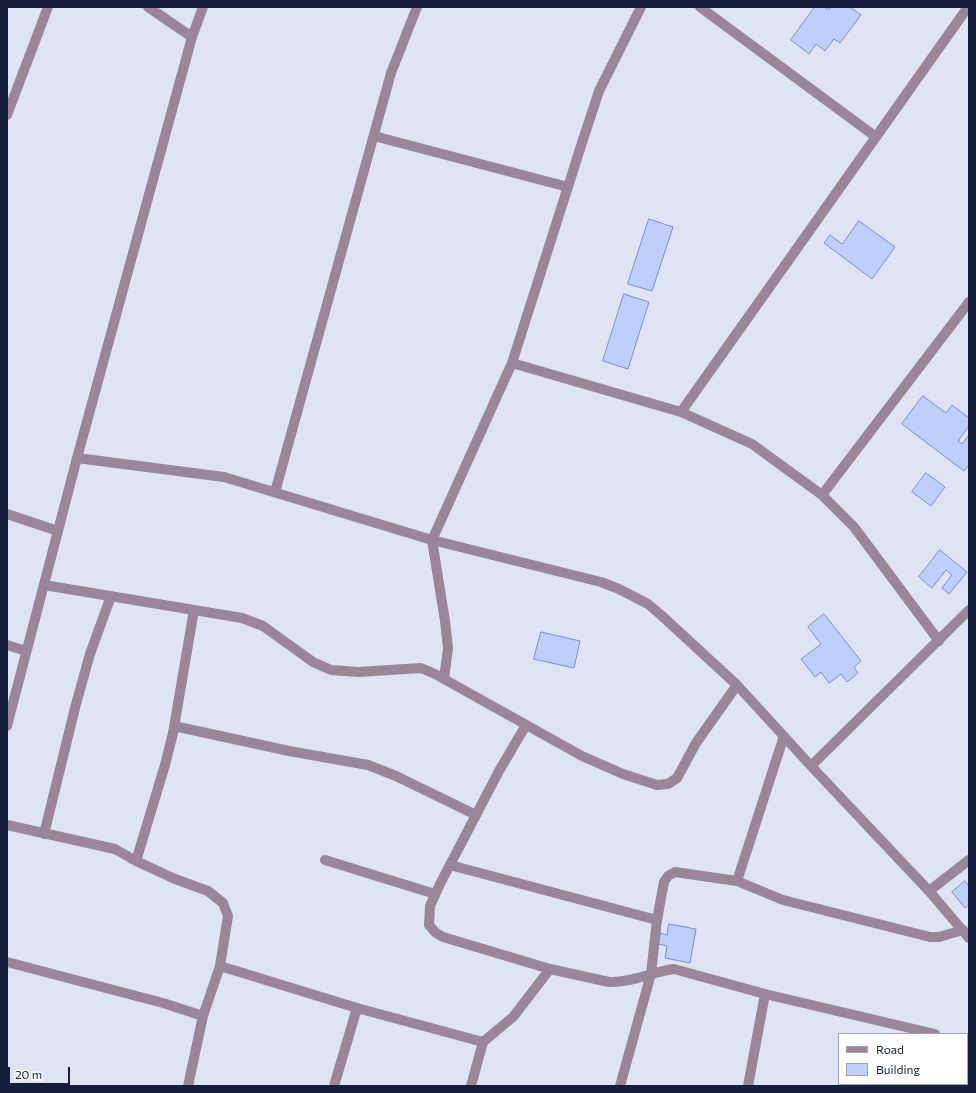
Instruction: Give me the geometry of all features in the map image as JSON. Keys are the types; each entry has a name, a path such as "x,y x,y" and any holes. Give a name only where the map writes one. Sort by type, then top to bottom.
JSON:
{"street":[{"path":"7,115 48,7"},
{"path":"148,7 192,37"},
{"path":"7,726 77,458 192,37 203,7"},
{"path":"275,492 391,73 417,7"},
{"path":"444,679 448,648 432,540 512,363 599,91 641,7"},
{"path":"700,7 876,137"},
{"path":"681,412 968,7"},
{"path":"374,136 568,187"},
{"path":"822,495 969,302"},
{"path":"512,363 681,412 752,444 822,495 854,527 939,641"},
{"path":"77,458 224,477 432,540 601,582 620,589 648,604 662,615 737,685 929,891 966,934"},
{"path":"7,514 58,531"},
{"path":"44,585 242,618 264,626 313,662 331,670 358,672 421,668 436,674 582,756 623,774 657,785 668,784 677,778 696,743 737,685"},
{"path":"44,834 90,654 111,596"},
{"path":"136,861 165,765 174,726 194,610"},
{"path":"811,766 969,610"},
{"path":"7,645 26,651"},
{"path":"526,725 499,771 435,894 430,906 429,926 436,933 443,938 550,969 609,982 619,983 651,974 674,970 900,1030 926,1033"},
{"path":"174,726 289,751 368,765 396,776 476,815"},
{"path":"737,881 784,736"},
{"path":"7,825 115,849 136,861 175,879 208,891 223,903 228,916 220,966 203,1016 188,1086"},
{"path":"325,860 435,894"},
{"path":"929,891 969,860"},
{"path":"450,865 657,920"},
{"path":"620,1086 651,974 657,920 664,882 668,876 675,872 737,881 783,900 930,937 966,934"},
{"path":"7,962 163,1003 203,1016"},
{"path":"220,966 357,1008 483,1042"},
{"path":"471,1086 483,1042 513,1017 550,969"},
{"path":"748,1086 765,994"},
{"path":"334,1086 357,1008"}],"building":[{"path":"815,7 824,7 829,10 831,7 850,7 861,15 840,43 834,39 825,51 816,44 809,54 791,40"},
{"path":"649,219 673,227 652,291 628,284"},
{"path":"859,221 895,247 872,279 824,243 830,235 842,244"},
{"path":"624,294 649,302 628,369 603,361"},
{"path":"923,396 946,413 952,405 969,418 969,426 958,441 962,444 969,435 969,465 964,471 902,424"},
{"path":"926,473 945,487 931,506 912,492"},
{"path":"940,550 967,572 949,594 942,588 952,575 946,570 932,588 919,577"},
{"path":"824,614 861,661 854,667 858,673 847,682 841,674 829,683 821,672 815,677 801,659 821,644 808,627"},
{"path":"541,632 580,641 574,668 534,659"},
{"path":"965,881 969,886 969,905 965,908 952,892"},
{"path":"669,924 696,929 690,963 665,958 667,946 658,944 660,933 667,935"}]}
